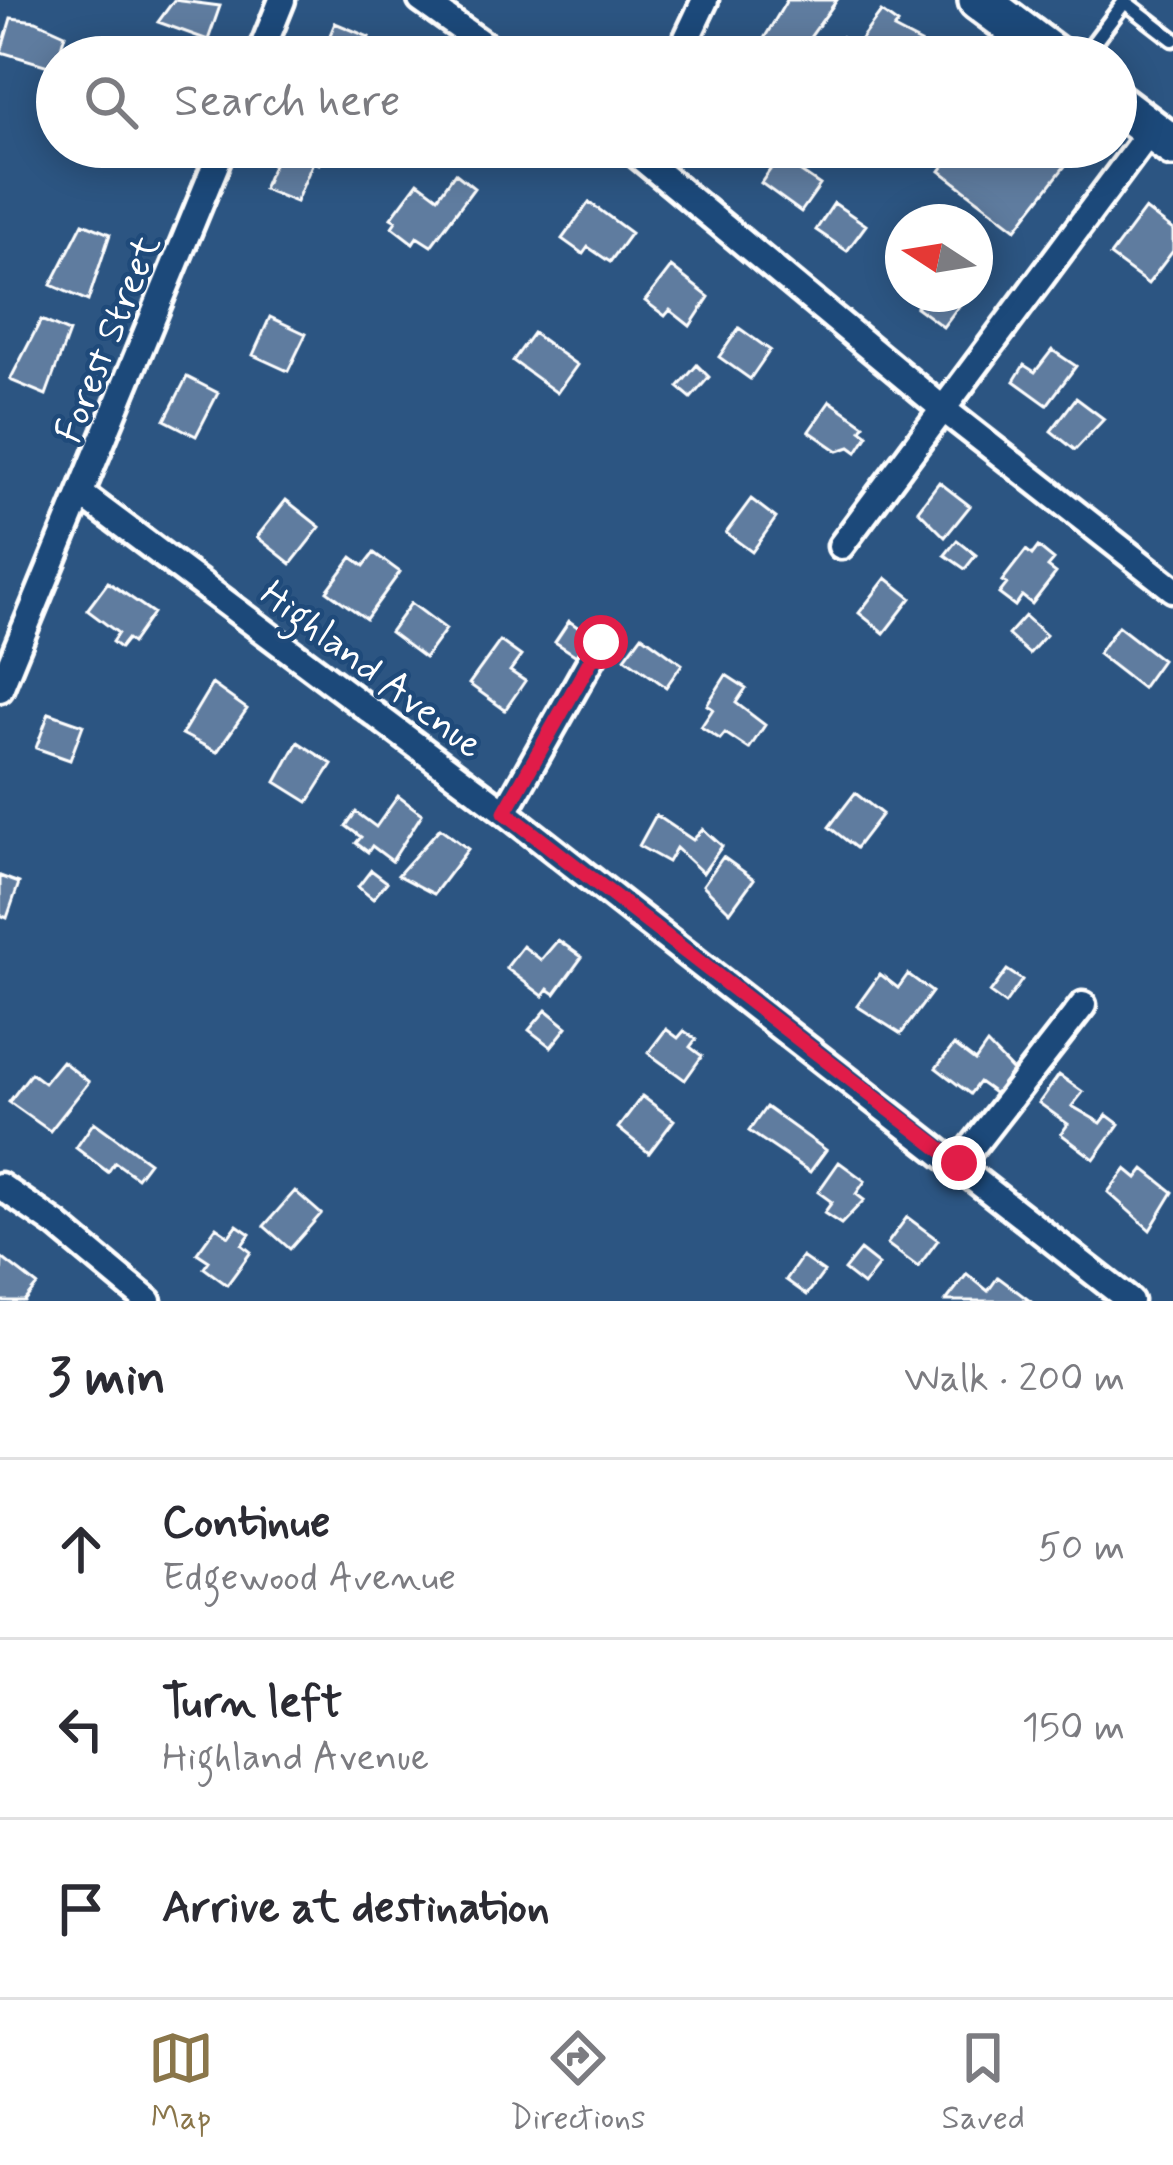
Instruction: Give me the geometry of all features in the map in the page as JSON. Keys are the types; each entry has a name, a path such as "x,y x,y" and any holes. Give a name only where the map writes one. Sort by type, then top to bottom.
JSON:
{"main road":[{"path":"979,0 1026,36"},
{"path":"1137,119 1162,138"}],"street":[{"path":"268,36 283,0"},
{"path":"421,0 472,36"},
{"path":"688,36 705,0"},
{"path":"841,546 944,409 1162,138"},
{"name":"Forest Street","path":"0,689 214,168"},
{"path":"656,168 944,409 1173,590"},
{"name":"Highland Avenue","path":"81,494 505,812 1130,1301"},
{"path":"505,812 601,642"},
{"path":"959,1163 1083,1005"},
{"path":"0,1186 57,1225 148,1301"}],"lane":[{"path":"1099,36 1125,1 1173,39"}],"building":[{"path":"174,0 220,6 209,36 158,22"},
{"path":"787,0 837,0 811,36 766,36"},
{"path":"881,12 898,24 894,29 908,36 863,36"},
{"path":"11,18 36,21 65,34 36,36 36,62 1,52"},
{"path":"335,23 367,36 330,36"},
{"path":"272,168 310,168 296,202 263,189"},
{"path":"771,168 795,168 820,185 801,212 761,183"},
{"path":"942,168 1063,168 1016,229 993,211 993,204 983,204 940,171"},
{"path":"455,173 474,188 431,246 417,237 413,243 392,227 396,221 391,218 418,182 438,197"},
{"path":"589,202 631,233 610,262 588,247 583,254 562,239"},
{"path":"834,203 866,225 847,251 816,230"},
{"path":"1145,209 1173,230 1173,251 1148,284 1110,256"},
{"path":"83,223 110,234 88,301 51,285"},
{"path":"671,267 709,297 690,326 670,310 665,316 645,301"},
{"path":"923,312 954,312 943,327"},
{"path":"270,317 306,334 288,371 253,355"},
{"path":"41,320 69,332 46,395 10,380"},
{"path":"739,328 770,350 750,379 719,357"},
{"path":"533,333 577,365 557,393 513,361"},
{"path":"1052,350 1076,366 1047,405 1014,381 1024,365 1035,372"},
{"path":"697,365 709,377 691,398 678,387"},
{"path":"187,377 218,393 196,436 165,420"},
{"path":"1076,398 1104,419 1075,450 1051,431"},
{"path":"830,401 864,425 861,430 868,435 857,452 850,447 838,451 809,431"},
{"path":"939,482 970,506 945,537 918,510"},
{"path":"751,499 776,518 752,552 726,533"},
{"path":"286,500 320,527 291,564 257,537"},
{"path":"957,540 976,555 965,569 945,555"},
{"path":"1038,547 1054,560 1048,567 1056,573 1032,604 1022,596 1015,606 999,594 1007,584 1002,581 1026,550 1032,555"},
{"path":"374,553 400,572 366,619 327,591 352,557 364,566"},
{"path":"886,578 911,598 884,633 859,613"},
{"path":"108,582 153,613 132,643 127,639 120,648 112,642 118,633 87,610"},
{"path":"411,603 446,629 425,658 390,632"},
{"path":"1025,616 1046,635 1029,654 1008,635"},
{"path":"569,621 592,637 578,657 555,642"},
{"path":"1118,626 1162,660 1142,688 1098,654"},
{"path":"642,635 682,664 666,687 625,658"},
{"path":"500,641 521,656 510,671 525,681 505,710 469,684"},
{"path":"726,675 746,688 736,703 765,725 749,749 725,733 720,739 701,727 713,709 707,705"},
{"path":"212,684 247,709 217,752 182,734"},
{"path":"49,713 83,725 70,760 36,748"},
{"path":"298,742 332,764 308,802 276,782"},
{"path":"855,793 882,814 856,848 829,827"},
{"path":"398,796 422,814 392,861 372,846 368,852 356,843 361,837 346,826 356,812 376,827"},
{"path":"656,815 693,840 703,829 722,846 703,873 676,848 668,862 639,846"},
{"path":"440,828 468,849 434,894 398,875"},
{"path":"723,857 754,879 730,912 703,885"},
{"path":"371,870 387,882 373,899 358,887"},
{"path":"0,876 19,883 7,918 0,915"},
{"path":"558,940 582,957 555,994 548,989 543,996 506,968 523,946 541,960"},
{"path":"1007,970 1022,980 1005,1004 990,993"},
{"path":"880,974 898,988 908,974 932,992 901,1034 857,1006"},
{"path":"546,1010 567,1027 551,1047 529,1030"},
{"path":"666,1029 678,1038 684,1031 696,1039 690,1047 702,1056 685,1080 648,1053"},
{"path":"987,1044 1014,1072 997,1095 979,1082 970,1094 936,1068 954,1045 975,1061"},
{"path":"62,1061 89,1082 50,1131 9,1102 31,1073 44,1083"},
{"path":"1059,1075 1083,1092 1072,1106 1101,1123 1107,1115 1119,1124 1094,1159 1061,1134 1068,1124 1039,1103"},
{"path":"642,1096 674,1120 649,1153 618,1128"},
{"path":"766,1107 826,1150 810,1172 749,1131"},
{"path":"94,1122 149,1162 137,1178 115,1162 108,1172 76,1148"},
{"path":"839,1162 865,1181 856,1194 864,1200 841,1224 824,1213 832,1202 818,1192"},
{"path":"1126,1169 1137,1178 1144,1169 1173,1192 1150,1230 1108,1192"},
{"path":"295,1191 321,1214 290,1249 264,1226"},
{"path":"907,1217 938,1240 918,1267 887,1244"},
{"path":"237,1225 250,1234 242,1245 251,1252 227,1285 204,1268 209,1261 197,1253 216,1227 229,1236"},
{"path":"860,1250 879,1265 863,1285 844,1270"},
{"path":"802,1257 824,1272 807,1295 786,1280"},
{"path":"2,1258 37,1285 24,1301 0,1301"},
{"path":"967,1274 988,1291 998,1277 1030,1301 946,1301"}],"route":[{"path":"601,642 505,812 959,1163"}]}
